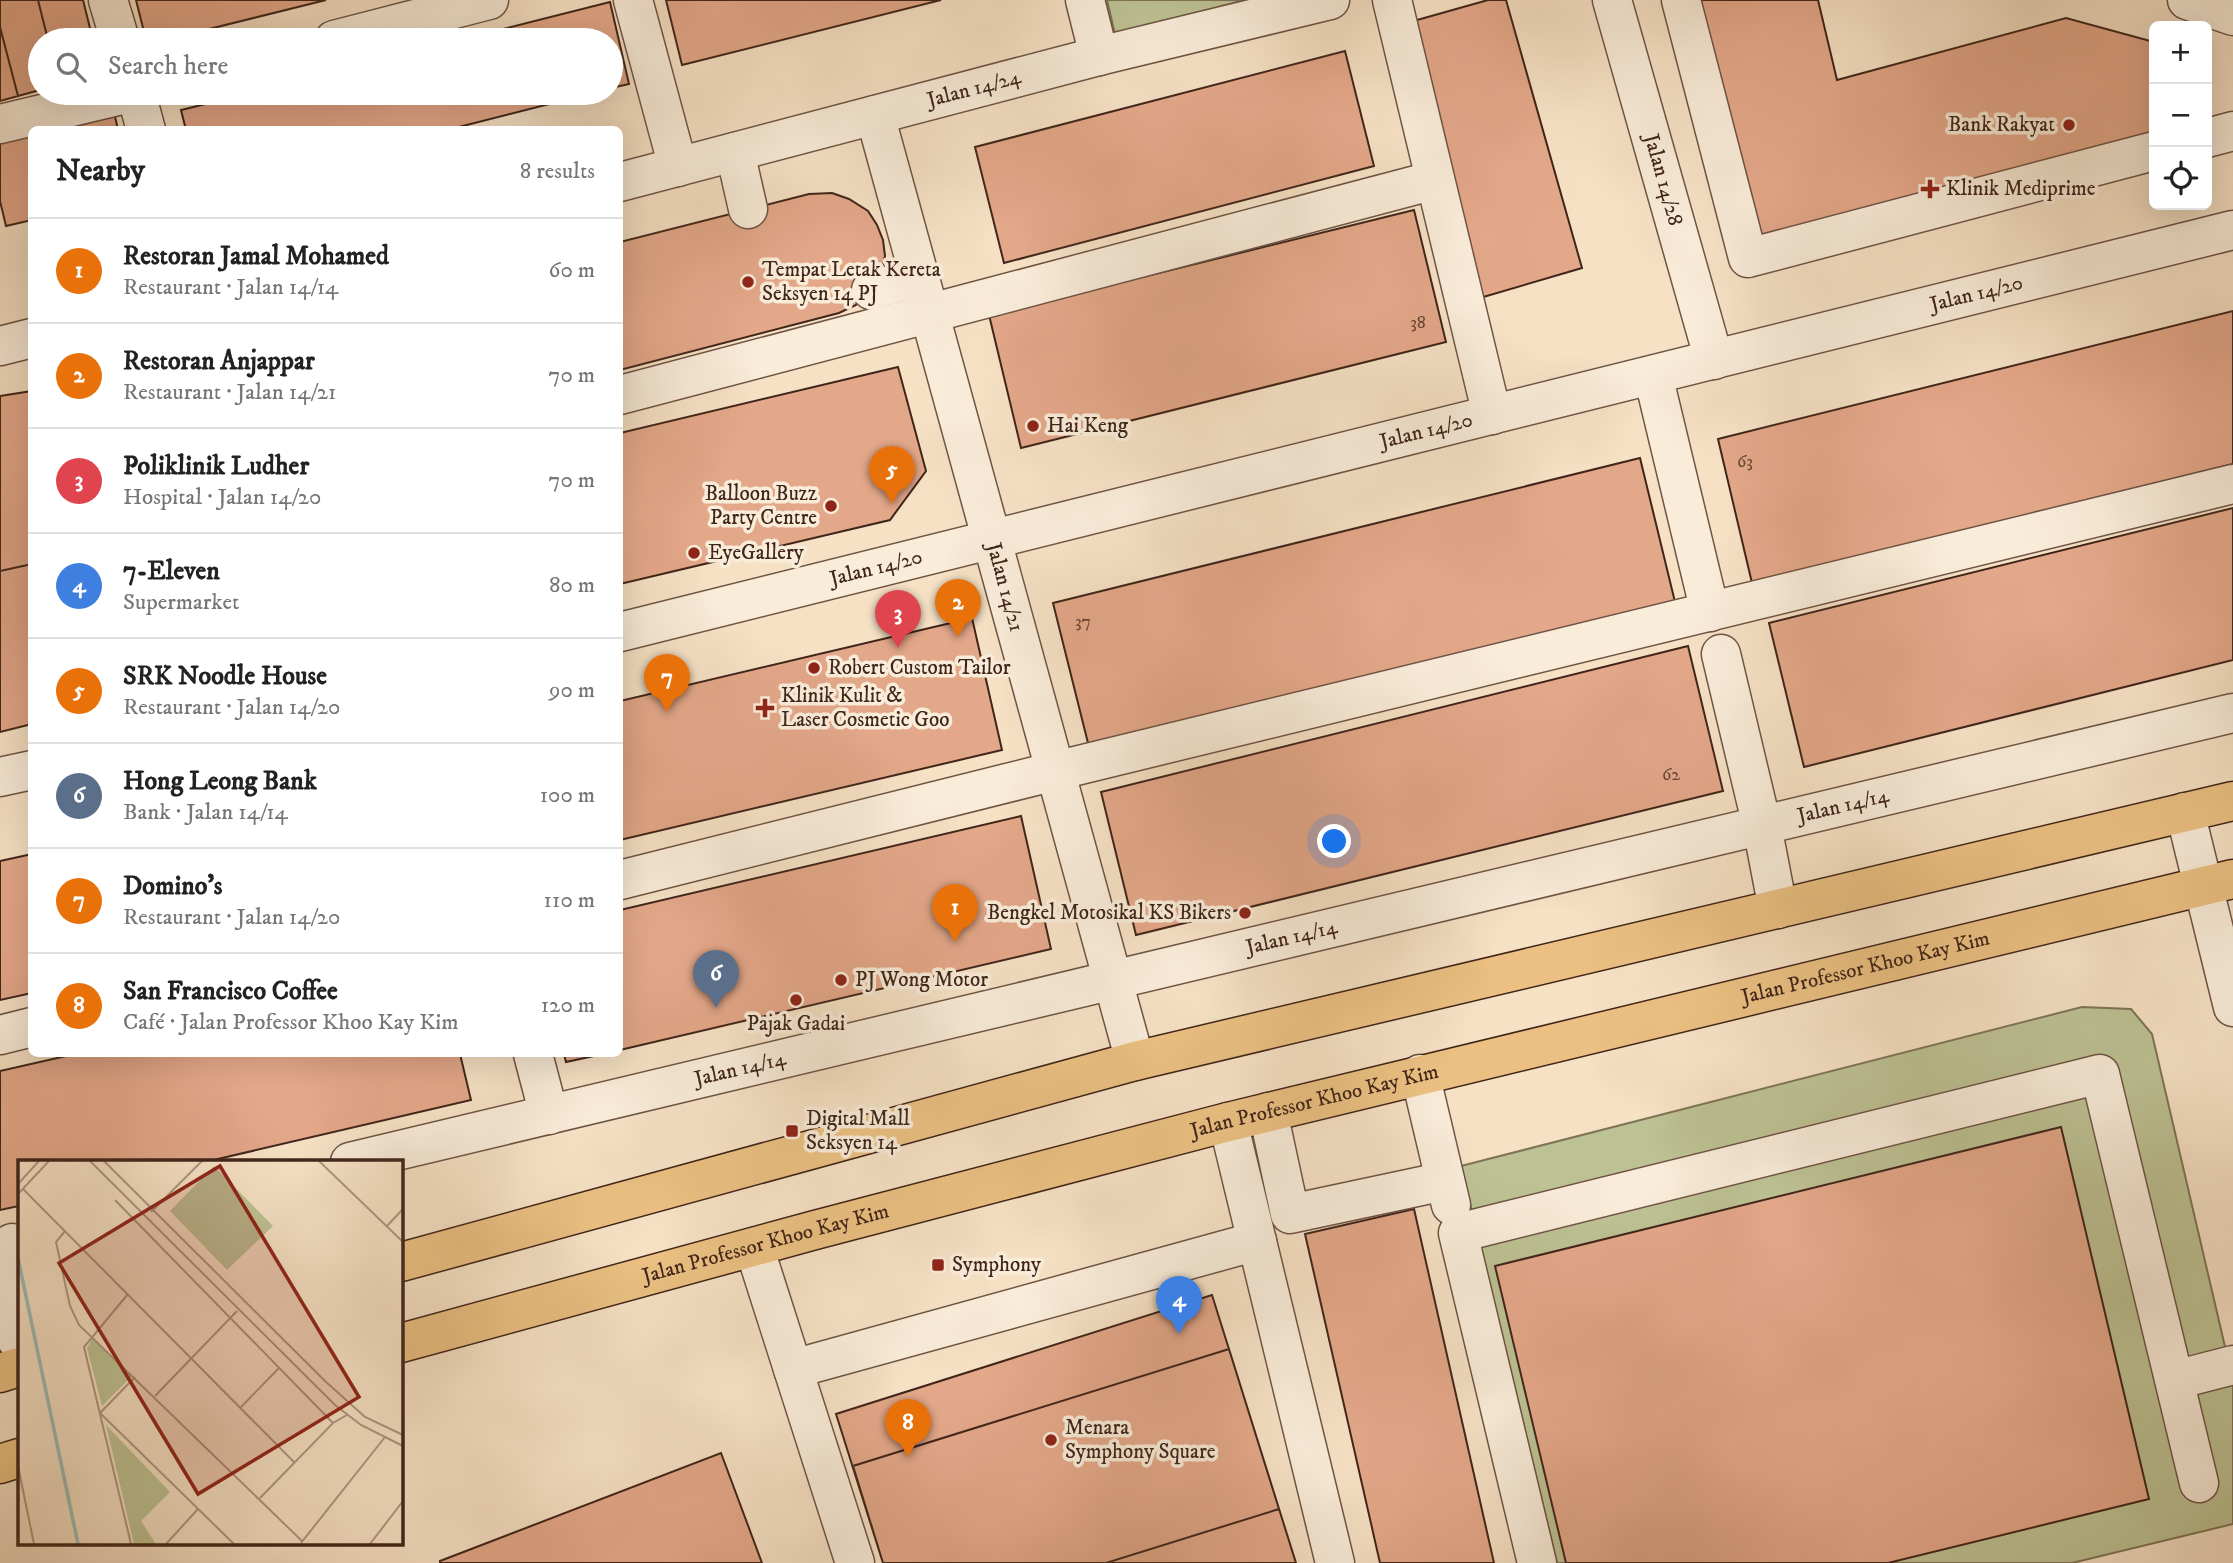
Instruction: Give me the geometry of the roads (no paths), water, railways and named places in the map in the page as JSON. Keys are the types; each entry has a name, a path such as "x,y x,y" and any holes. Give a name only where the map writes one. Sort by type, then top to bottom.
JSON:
{"main road":[{"path":"402,1262 1135,1061 2233,801"},
{"name":"Jalan Professor Khoo Kay Kim","path":"402,1343 1228,1122 2218,882"},
{"path":"0,1373 18,1367"},
{"path":"0,1464 18,1458"}],"street":[{"path":"108,0 116,28"},
{"path":"380,28 489,0"},
{"path":"633,0 678,167"},
{"path":"1085,0 1099,56"},
{"name":"Jalan 14/24","path":"623,182 1099,56 1330,0"},
{"path":"1392,0 1492,415"},
{"name":"Jalan 14/28","path":"1612,0 1714,360"},
{"path":"1681,0 1748,258 2149,152"},
{"path":"2187,0 2233,16"},
{"path":"0,124 80,105"},
{"path":"139,105 145,126"},
{"name":"Jalan 14/21","path":"875,115 1135,1061"},
{"path":"2212,137 2233,131"},
{"path":"735,152 748,209"},
{"path":"623,394 924,295 1435,180"},
{"name":"Jalan 14/20","path":"623,631 2233,230"},
{"path":"871,290 924,295"},
{"path":"0,346 28,339"},
{"path":"1653,375 1710,611"},
{"path":"623,879 1055,771 2233,484"},
{"path":"1721,654 1762,826 1778,909"},
{"name":"Jalan 14/14","path":"359,1160 2233,713"},
{"path":"0,778 28,771"},
{"path":"2185,812 2218,882 2233,1007"},
{"path":"0,1035 28,1028"},
{"path":"534,1057 550,1115"},
{"path":"1420,1074 1537,1563"},
{"path":"1458,1233 2100,1074 2200,1483"},
{"path":"1268,1112 1290,1214 1446,1181"},
{"path":"1228,1122 1335,1563"},
{"path":"793,1369 1256,1241"},
{"path":"10,1243 2,1282 1,1314 18,1342"},
{"path":"754,1247 855,1563"},
{"path":"2175,1380 2233,1365"}],"place":[{"name":"Bank Rakyat","path":"2069,125"},
{"name":"Klinik Mediprime","path":"1930,189"},
{"name":"Tempat Letak Kereta Seksyen 14 PJ","path":"748,282"},
{"name":"Hai Keng","path":"1033,426"},
{"name":"SRK Noodle House","path":"892,504"},
{"name":"Balloon Buzz Party Centre","path":"831,506"},
{"name":"EyeGallery","path":"694,553"},
{"name":"Restoran Anjappar","path":"958,637"},
{"name":"Poliklinik Ludher","path":"898,648"},
{"name":"Robert Custom Tailor","path":"814,668"},
{"name":"Klinik Kulit & Laser Cosmetic Goo","path":"765,708"},
{"name":"Domino's","path":"667,712"},
{"name":"Bengkel Motosikal KS Bikers","path":"1245,913"},
{"name":"Restoran Jamal Mohamed","path":"955,942"},
{"name":"PJ Wong Motor","path":"841,980"},
{"name":"Pajak Gadai","path":"796,1000"},
{"name":"Hong Leong Bank","path":"716,1008"},
{"name":"Digital Mall Seksyen 14","path":"792,1131"},
{"name":"Symphony","path":"938,1265"},
{"name":"7-Eleven","path":"1179,1334"},
{"name":"Menara Symphony Square","path":"1051,1440"},
{"name":"San Francisco Coffee","path":"908,1457"}]}
